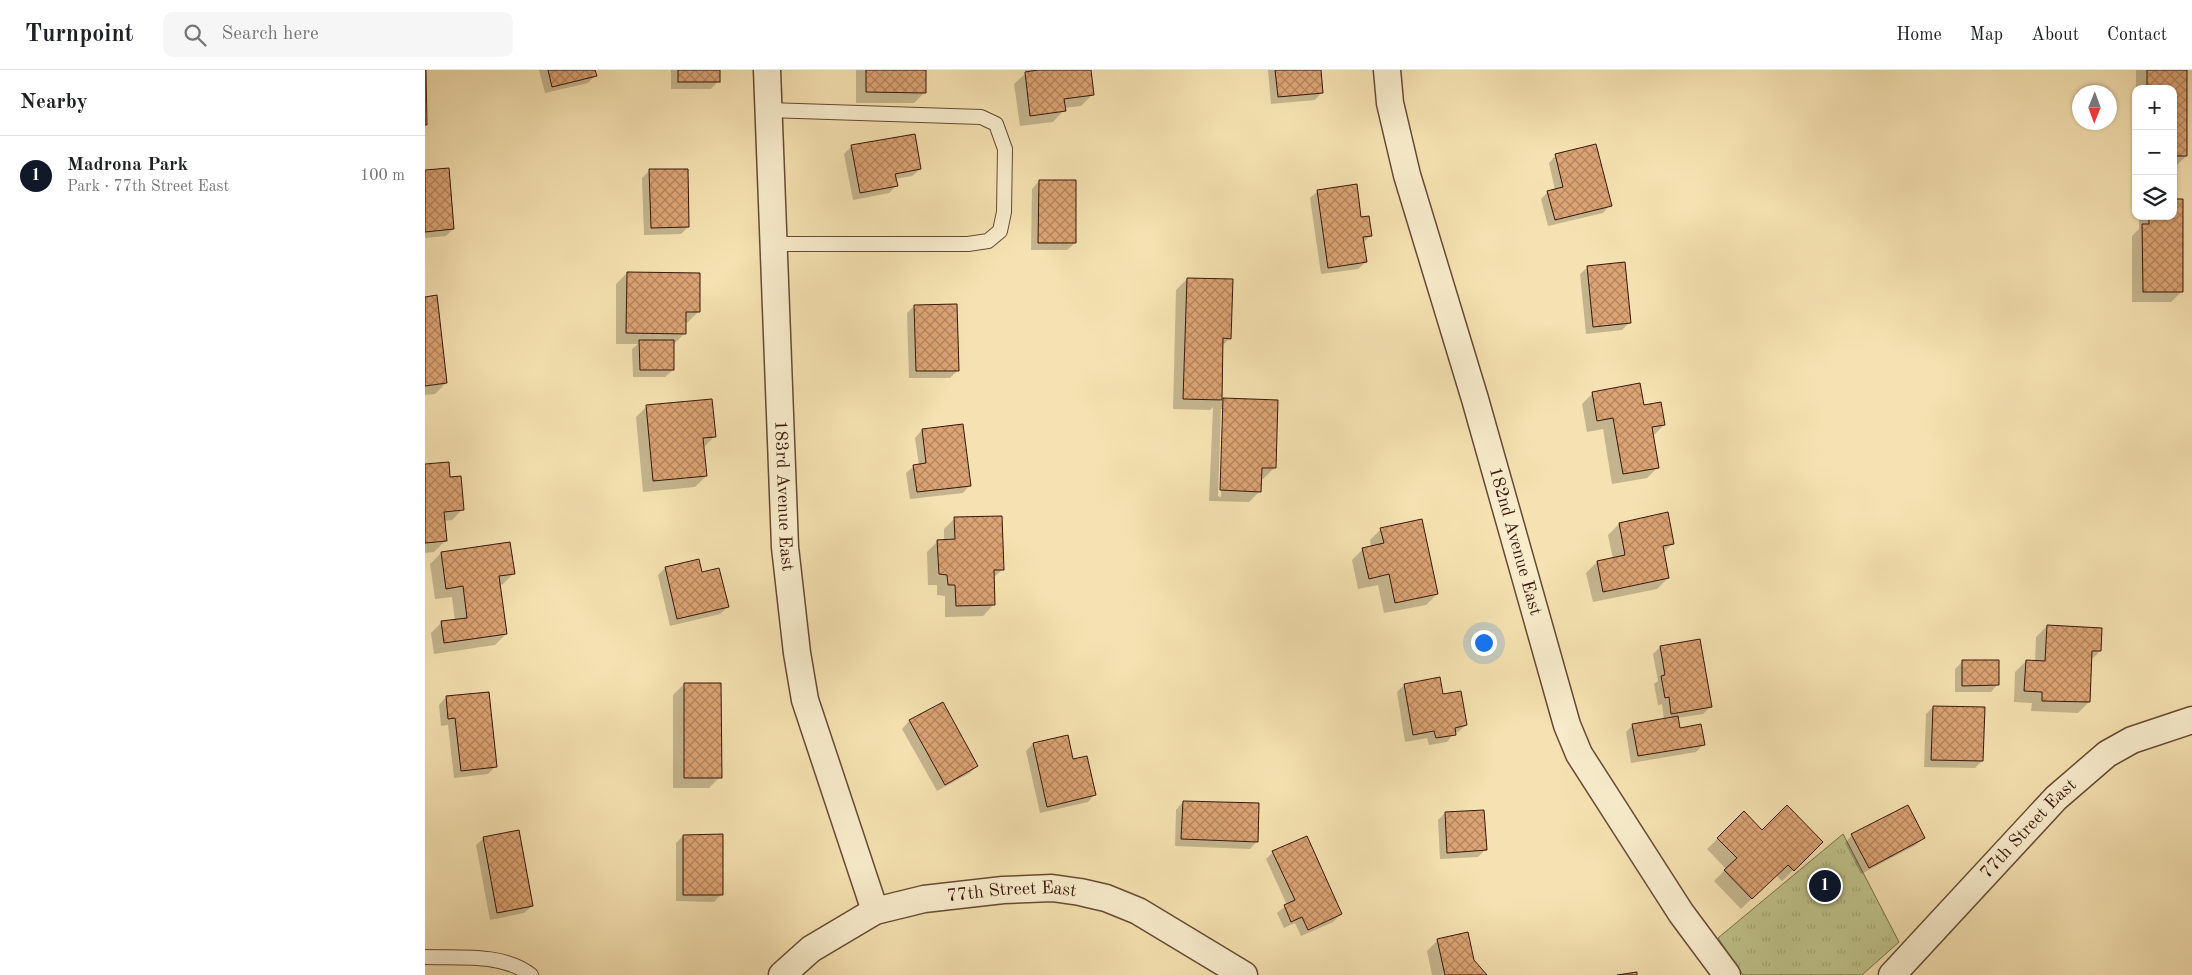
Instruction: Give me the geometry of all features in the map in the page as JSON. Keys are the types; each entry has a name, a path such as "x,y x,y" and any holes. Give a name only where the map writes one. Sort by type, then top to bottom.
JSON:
{"street":[{"name":"183rd Avenue East","path":"767,70 785,547 797,653 805,700 875,910"},
{"name":"182nd Avenue East","path":"1387,70 1390,104 1407,175 1475,399 1567,725 1579,754 1681,913 1727,975"},
{"name":"77th Street East","path":"1891,975 2056,798 2107,754 2133,740 2192,720"},
{"name":"77th Street East","path":"782,975 811,949 875,910 924,899 1003,890 1052,888 1106,898 1138,911 1244,975"}],"lane":[{"path":"768,110 981,118 996,124 1005,149 1004,212 1000,231 988,241 968,244 773,244"},
{"path":"425,957 506,963 519,967 531,975"}],"green space":[{"path":"1843,834 1899,942 1862,975 1743,975 1718,938"}],"building":[{"path":"426,70 427,125 425,125"},
{"path":"548,70 595,70 597,76 552,87"},
{"path":"678,70 720,70 720,82 678,82"},
{"path":"866,70 926,70 926,93 866,92"},
{"path":"1038,70 1091,70 1094,95 1064,99 1066,111 1030,116 1025,72"},
{"path":"1275,70 1321,70 1323,93 1278,97"},
{"path":"2147,70 2187,70 2187,156 2177,156 2177,85 2147,85"},
{"path":"915,134 921,169 895,174 898,186 860,193 851,145"},
{"path":"1596,144 1612,206 1555,220 1547,191 1563,187 1555,154"},
{"path":"449,168 454,229 425,232 425,170"},
{"path":"649,169 688,169 689,227 651,228"},
{"path":"1039,180 1076,180 1076,243 1038,243"},
{"path":"1357,184 1361,217 1369,216 1372,236 1363,237 1367,262 1328,268 1317,190"},
{"path":"2177,199 2183,199 2183,292 2143,292 2142,224 2149,224 2149,220 2177,220"},
{"path":"1625,262 1631,323 1593,327 1587,266"},
{"path":"627,272 700,273 700,312 686,312 686,334 626,333"},
{"path":"1187,278 1233,279 1231,339 1223,338 1222,400 1183,399"},
{"path":"437,295 447,383 425,386 425,297"},
{"path":"957,304 959,371 916,371 914,305"},
{"path":"639,340 674,340 674,370 640,370"},
{"path":"1640,383 1644,405 1661,402 1665,425 1652,427 1659,468 1623,474 1613,418 1597,421 1592,392"},
{"path":"1223,398 1278,400 1276,468 1262,468 1261,492 1220,490"},
{"path":"712,399 716,437 703,438 707,476 653,481 646,405"},
{"path":"963,424 971,486 917,492 913,465 926,463 922,429"},
{"path":"449,462 450,477 461,476 464,510 444,512 447,541 425,543 425,464"},
{"path":"1668,512 1674,544 1663,546 1669,578 1603,592 1597,561 1625,555 1619,523"},
{"path":"1002,516 1004,570 994,570 995,605 956,606 955,585 948,585 947,575 939,574 937,540 955,539 954,517"},
{"path":"1422,519 1438,594 1395,603 1389,574 1369,579 1362,548 1384,543 1380,528"},
{"path":"510,542 515,574 499,576 507,634 444,643 441,621 467,618 463,586 446,589 441,552"},
{"path":"699,559 702,572 719,568 729,607 677,619 665,567"},
{"path":"2047,625 2102,628 2101,651 2092,651 2090,702 2042,701 2042,692 2024,691 2026,660 2045,661"},
{"path":"1700,639 1712,707 1671,714 1669,697 1665,698 1661,676 1665,675 1660,646"},
{"path":"1962,660 1999,660 1999,685 1962,686"},
{"path":"1440,677 1443,694 1461,691 1467,725 1455,728 1456,735 1436,738 1434,731 1413,735 1404,684"},
{"path":"684,683 721,683 722,778 684,778"},
{"path":"489,692 497,767 461,771 455,718 448,719 446,696"},
{"path":"943,702 978,766 945,785 909,720"},
{"path":"1933,706 1985,707 1983,761 1931,760"},
{"path":"1678,716 1680,728 1701,724 1705,745 1638,756 1632,724"},
{"path":"1068,735 1073,759 1087,756 1096,795 1047,807 1033,743"},
{"path":"1183,801 1259,803 1258,842 1181,839"},
{"path":"1787,805 1823,842 1794,871 1788,865 1752,899 1724,870 1737,858 1717,838 1744,811 1762,830"},
{"path":"1908,805 1925,838 1869,868 1851,834"},
{"path":"1484,810 1487,850 1447,853 1445,812"},
{"path":"519,830 533,906 497,913 483,837"},
{"path":"723,834 723,895 683,895 683,835"},
{"path":"1307,836 1342,914 1308,930 1302,917 1291,922 1284,905 1295,900 1272,851"},
{"path":"1468,932 1474,960 1487,975 1445,975 1437,939"},
{"path":"1637,972 1637,975 1617,975"}],"place":[{"name":"Madrona Park","path":"1825,886"}]}
